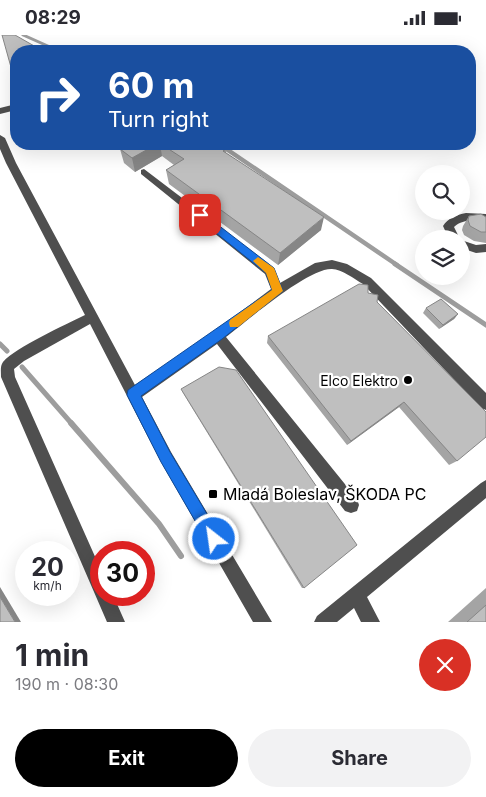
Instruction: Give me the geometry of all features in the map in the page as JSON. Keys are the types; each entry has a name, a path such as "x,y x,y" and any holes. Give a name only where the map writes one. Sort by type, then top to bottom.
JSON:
{"street":[{"path":"0,139 166,457 263,622"},
{"path":"144,172 270,271 278,291"},
{"path":"450,230 448,226 451,222 468,217 486,218"},
{"path":"470,247 476,249 486,248"},
{"path":"133,395 218,336 278,291 324,265 332,264 352,271 367,281 486,403"},
{"path":"90,564 8,377 8,367 19,357 92,317"},
{"path":"218,336 351,505"},
{"path":"323,622 486,489"},
{"path":"356,594 371,622"},
{"path":"109,606 116,622"}],"building":[{"path":"2,35 15,35 32,45 10,45 10,64"},
{"path":"121,150 146,150 132,158"},
{"path":"170,150 224,150 223,151 324,217 280,253 166,170 184,159"},
{"path":"481,214 486,217 486,232 481,232 470,226 468,220 470,220 470,216"},
{"path":"359,284 368,285 368,293 378,295 377,302 486,412 486,437 457,461 404,402 351,441 268,336"},
{"path":"441,299 458,314 443,325 426,308"},
{"path":"219,367 236,370 357,545 304,588 181,389"},
{"path":"0,597 15,622 0,622"},
{"path":"486,605 486,622 467,622"}],"waterway":[{"path":"23,35 46,45"},
{"path":"228,150 397,265"},
{"path":"395,264 486,325"},
{"path":"0,344 7,351"},
{"path":"22,367 72,424"},
{"path":"71,423 159,524 181,556"}],"slow traffic":[{"path":"234,323 278,291 270,271 258,261"}],"place":[{"name":"Elco Elektro","path":"408,380"},
{"name":"Mladá Boleslav, ŠKODA PC","path":"213,494"}],"route":[{"path":"200,215 270,271 278,291 218,336 133,395 166,457 214,539"}]}
